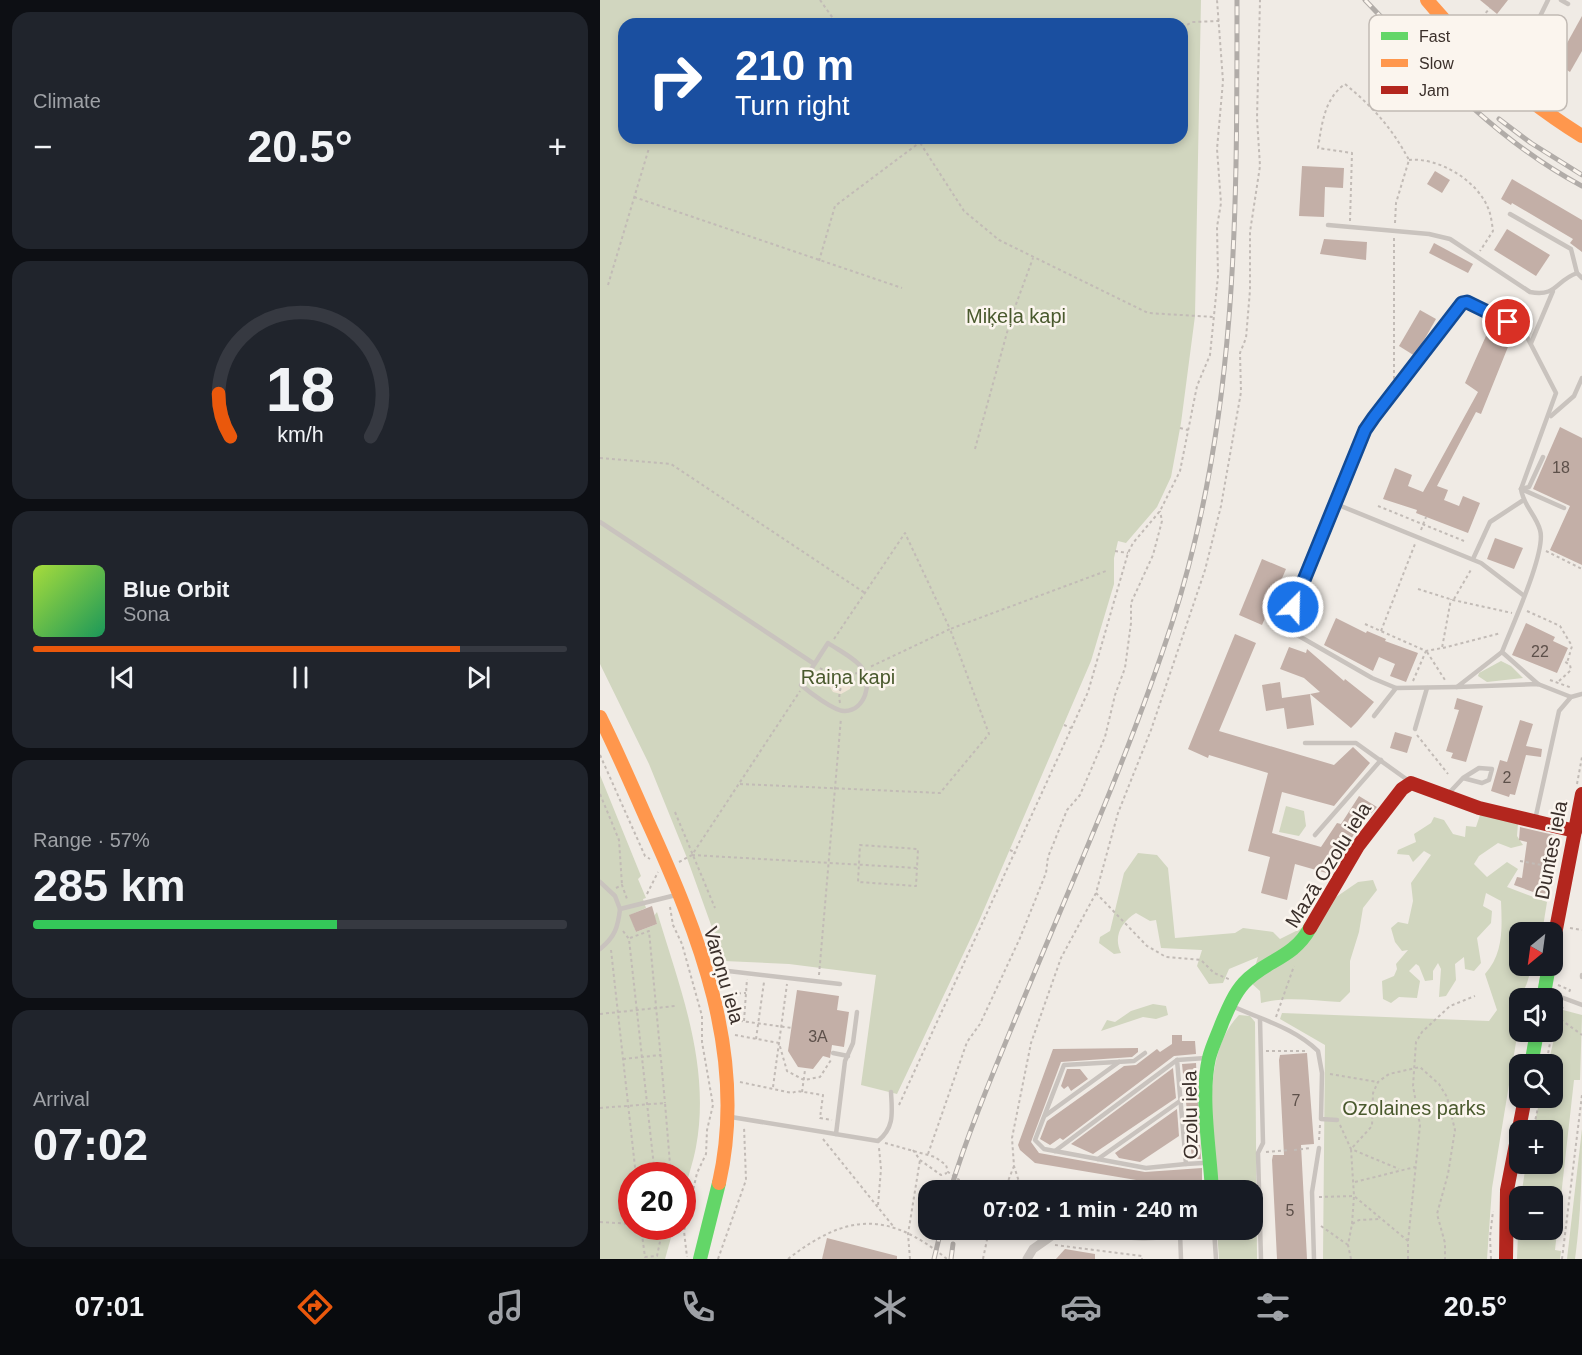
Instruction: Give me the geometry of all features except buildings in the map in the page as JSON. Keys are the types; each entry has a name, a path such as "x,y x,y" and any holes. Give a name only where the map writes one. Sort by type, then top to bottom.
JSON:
{"street":[{"path":"1428,0 1440,15"},
{"path":"1545,111 1582,136"},
{"name":"Varoņu iela","path":"600,717 663,864 708,978 724,1046 729,1117 722,1171 700,1259"},
{"path":"1411,783 1479,808 1575,831"},
{"name":"Mazā Ozolu iela","path":"1246,981 1288,955 1302,943 1358,846 1394,797 1411,783"},
{"name":"Duntes iela","path":"1557,922 1582,794"},
{"name":"Ozolu iela","path":"1211,1180 1206,1087 1209,1058 1230,1005 1246,981"},
{"path":"1506,1259 1507,1190 1522,1108"},
{"path":"1027,1259 1041,1241"}],"lane":[{"path":"1541,15 1548,0"},
{"path":"1562,0 1568,4"},
{"path":"1550,115 1551,111"},
{"path":"1510,214 1571,249 1576,273 1582,278"},
{"path":"1328,225 1394,233 1429,234 1450,239 1530,292 1542,295 1553,291 1576,273"},
{"path":"1531,343 1553,291"},
{"path":"1456,687 1502,652 1541,548 1540,529 1522,501 1521,489 1529,461 1556,393 1524,331 1467,302 1456,310 1365,430 1285,628 1372,678 1396,688 1427,688 1450,687 1456,687 1538,684"},
{"path":"1548,418 1574,396 1582,378"},
{"path":"1521,489 1529,487 1543,457"},
{"path":"1521,489 1564,508"},
{"path":"1474,561 1490,522 1522,501"},
{"path":"1336,504 1474,561 1523,595"},
{"path":"600,522 813,663"},
{"path":"825,645 830,645 864,670 868,684 863,701 856,707 841,711 802,687 801,684 825,645"},
{"path":"1502,652 1538,684 1571,698"},
{"path":"1374,716 1396,688"},
{"path":"1415,729 1427,688"},
{"path":"1534,822 1559,711 1571,698 1582,694"},
{"path":"1305,743 1356,743 1411,783"},
{"path":"1315,835 1380,760"},
{"path":"1448,796 1463,778 1479,768 1492,769 1489,780 1482,783 1463,778"},
{"path":"600,882 615,896 620,909 617,929 610,941 600,949"},
{"path":"620,909 674,896"},
{"path":"708,978 728,972 840,984"},
{"path":"1563,1000 1582,1005"},
{"path":"1230,1005 1260,1019 1274,1021 1318,1051 1322,1073 1321,1119 1337,1120"},
{"path":"836,1134 857,1012"},
{"path":"1260,1019 1263,1143 1257,1153 1261,1259"},
{"path":"835,1053 848,1056"},
{"path":"1145,1053 1134,1061 1064,1065 1035,1140 1044,1149 1146,1168 1203,1163"},
{"path":"1055,1151 1177,1060 1209,1058"},
{"path":"1177,1060 1186,1164"},
{"path":"1045,1116 1119,1062"},
{"path":"729,1117 878,1141 888,1133 892,1123 891,1092"},
{"path":"1098,1159 1180,1101"},
{"path":"1314,1259 1312,1198 1319,1148"},
{"path":"1180,1240 1181,1259"},
{"path":"1215,1240 1216,1259"}],"path":[{"path":"820,0 833,18"},
{"path":"892,1123 912,1074 1016,853 1088,692 1128,553 1133,543 1160,511 1180,471 1197,386 1210,355 1214,316 1221,203 1217,149 1223,81 1217,0"},
{"path":"1018,1180 1014,1166 1012,1138 1031,1043 1061,958 1096,893 1118,813 1151,730 1205,570 1221,506 1241,392 1240,353 1246,338 1250,290 1250,232 1260,166 1257,118 1260,0"},
{"path":"1484,15 1490,8"},
{"path":"1188,26 1201,21 1219,21"},
{"path":"1350,228 1352,153 1318,148 1323,117 1335,92 1345,84 1369,104"},
{"path":"1376,111 1393,131 1409,160 1396,203 1394,233 1394,391"},
{"path":"819,261 835,206 917,144"},
{"path":"921,144 964,211 999,240 1148,313 1214,316"},
{"path":"608,285 649,148"},
{"path":"1409,160 1424,158 1454,170 1488,207 1493,231 1477,256"},
{"path":"634,197 902,288"},
{"path":"975,448 1017,300 1033,258"},
{"path":"1180,428 1188,430"},
{"path":"600,458 671,464 865,593"},
{"path":"1378,506 1464,542"},
{"path":"928,1154 945,1100 968,1042 980,1024 1015,949 1046,873 1048,856 1067,810 1080,795 1105,738 1115,695 1125,668 1131,623 1131,603 1153,555 1162,520 1160,511"},
{"path":"1381,631 1426,517"},
{"path":"740,784 940,793 989,734 950,629 905,533 830,645"},
{"path":"1541,548 1582,569"},
{"path":"1115,551 1128,553"},
{"path":"1442,648 1452,600 1474,561"},
{"path":"818,981 836,790 841,711 840,690 848,677 950,629 1106,571"},
{"path":"1418,589 1452,600 1516,614"},
{"path":"1519,608 1560,626 1572,646 1565,662 1570,665 1571,670 1559,681"},
{"path":"1365,624 1426,651 1450,687"},
{"path":"1426,651 1510,631"},
{"path":"1411,688 1426,651"},
{"path":"827,672 833,676"},
{"path":"840,690 832,685 833,676 838,672 848,677"},
{"path":"692,855 802,687"},
{"path":"1064,725 1071,728"},
{"path":"1415,729 1419,738 1448,774"},
{"path":"600,755 645,856 663,864 692,855 917,868"},
{"path":"600,794 620,840 622,885"},
{"path":"675,812 715,909"},
{"path":"860,845 918,849 917,868 916,886 858,882 860,845"},
{"path":"1010,850 1016,853"},
{"path":"1520,861 1542,865"},
{"path":"645,903 660,869 663,879"},
{"path":"1096,893 1147,946 1166,957 1201,960 1214,974 1246,981"},
{"path":"674,896 673,925 682,944 702,1016 702,1042 713,1105 707,1130 706,1154 697,1173 684,1231 687,1259"},
{"path":"1567,927 1582,930"},
{"path":"617,929 626,932 629,939 653,1162"},
{"path":"629,939 649,931 670,1162"},
{"path":"610,941 634,1162"},
{"path":"1274,1021 1294,966"},
{"path":"744,1021 747,974"},
{"path":"756,1039 765,976"},
{"path":"773,1088 788,978"},
{"path":"726,994 746,993"},
{"path":"1408,1259 1420,1125 1415,1100 1413,1067 1416,1042 1422,1032 1450,1006 1475,996"},
{"path":"941,1001 946,1003"},
{"path":"600,1014 675,1006"},
{"path":"734,1020 792,1028"},
{"path":"1563,1022 1582,1035"},
{"path":"735,1035 779,1043"},
{"path":"779,1043 787,1071 804,1080 820,1077 835,1053"},
{"path":"1261,1051 1318,1051"},
{"path":"623,1059 661,1055"},
{"path":"1351,1149 1372,1126 1373,1093 1378,1082 1389,1074 1420,1067 1439,1084 1453,1112 1453,1144 1437,1214 1445,1243 1445,1259"},
{"path":"802,1092 805,1070"},
{"path":"1322,1073 1378,1082"},
{"path":"740,1082 792,1093 823,1095 820,1118 838,1121"},
{"path":"1563,1259 1582,1095"},
{"path":"600,1108 665,1102"},
{"path":"718,1259 746,1179 744,1118"},
{"path":"1319,1141 1321,1119"},
{"path":"1337,1120 1351,1149 1355,1182 1348,1245 1351,1259"},
{"path":"816,1130 843,1166 878,1205 893,1227"},
{"path":"878,1205 881,1169 878,1141 935,1156 946,1165 948,1173 958,1180"},
{"path":"932,1146 935,1156"},
{"path":"1294,1150 1319,1148"},
{"path":"1351,1149 1399,1169"},
{"path":"913,1150 920,1160 941,1175 948,1173"},
{"path":"1257,1153 1289,1150"},
{"path":"910,1259 908,1234 920,1160"},
{"path":"1008,1180 1014,1166"},
{"path":"1355,1182 1399,1169 1415,1167"},
{"path":"1312,1198 1354,1196 1378,1219 1408,1241"},
{"path":"1352,1224 1359,1220 1378,1219"},
{"path":"600,1222 618,1223"},
{"path":"788,1259 833,1229 861,1223 893,1227 937,1248 947,1259"},
{"path":"1314,1223 1348,1245"},
{"path":"643,1240 645,1257 657,1256 661,1240"},
{"path":"983,1259 987,1240"},
{"path":"1041,1241 1142,1256 1142,1259"}],"green space":[{"path":"600,0 1201,0 1195,316 1181,423 1171,477 1157,507 1126,543 1118,541 1114,558 1114,584 1091,661 979,921 897,1094 861,1085 876,975 789,964 724,961 687,858 649,764 600,664"},
{"path":"1501,661 1511,666 1523,678 1487,682 1478,676 1479,673"},
{"path":"600,775 641,876 638,879 646,898 643,899 646,908 630,915 636,932 657,924 654,916 657,912 683,998 696,1057 700,1117 692,1162 618,1162 618,1240 670,1240 665,1259 600,1259"},
{"path":"1286,806 1304,811 1306,826 1299,836 1279,832"},
{"name":"Ozolaines parks","path":"1481,812 1518,823 1517,836 1523,845 1511,848 1498,843 1479,856 1474,864 1487,877 1507,862 1518,869 1507,887 1547,902 1544,922 1509,922 1509,976 1529,976 1525,988 1509,988 1509,1042 1516,1042 1514,1054 1509,1054 1509,1085 1492,1188 1487,1259 1323,1259 1325,1045 1280,1019 1282,1013 1489,1021 1497,1010 1485,974 1499,949 1501,901 1486,893 1483,906 1492,911 1491,923 1477,938 1481,963 1474,971 1465,969 1464,957 1455,964 1456,980 1446,996 1439,997 1441,969 1438,963 1433,971 1433,980 1425,981 1416,964 1409,971 1420,981 1417,998 1399,997 1391,1003 1383,999 1382,981 1394,976 1397,969 1396,964 1408,950 1402,951 1395,942 1391,928 1398,922 1408,924 1413,901 1411,883 1431,855 1424,851 1413,862 1409,855 1397,854 1398,850 1416,842 1414,834 1431,823 1434,817 1444,820 1453,834 1465,837 1466,826 1476,827"},
{"path":"1138,853 1157,855 1168,868 1175,938 1235,933 1243,928 1273,932 1280,939 1312,923 1320,908 1358,882 1373,880 1377,890 1363,908 1359,932 1350,961 1350,992 1340,1002 1290,999 1261,1003 1260,991 1250,982 1258,957 1229,969 1223,983 1209,984 1197,966 1202,950 1161,948 1156,920 1150,921 1136,913 1120,930 1118,941 1121,953 1114,954 1099,943 1100,937 1110,931 1124,873"},
{"path":"1153,1004 1166,1006 1168,1015 1156,1019 1143,1017 1101,1031 1107,1020 1115,1022 1131,1011"},
{"path":"1563,1010 1582,1015 1580,1080 1574,1080 1562,1186 1523,1186 1524,1174 1563,1174 1563,1120 1535,1120 1538,1108 1563,1108 1563,1054 1550,1054 1553,1042 1563,1042"},
{"path":"1239,1015 1250,1016 1255,1022 1256,1180 1215,1180 1212,1098 1218,1052 1226,1032"},
{"path":"1582,1129 1581,1194 1577,1243 1575,1259 1567,1259"},
{"path":"1218,1240 1257,1240 1257,1259 1219,1259"},
{"path":"1518,1240 1556,1240 1555,1250 1561,1251 1560,1259 1517,1259"}],"shaded area":[{"path":"840,669 850,673 853,681 850,689 841,694 833,692 827,682 831,672"}],"railway":[{"path":"954,1180 988,1085 1097,824 1155,674 1194,546 1210,469 1222,392 1229,314 1236,158 1237,0"},
{"path":"1365,0 1379,15"},
{"path":"1476,111 1522,148 1582,186"},
{"path":"1499,119 1531,143 1582,175"},
{"path":"934,1259 939,1240"},
{"path":"951,1259 953,1244"}],"traffic: fast":[{"path":"1211,1180 1205,1089 1206,1073 1213,1045 1240,987 1252,975 1287,953 1310,928"},
{"path":"1545,988 1547,976"},
{"path":"1533,1054 1535,1042"},
{"path":"700,1259 719,1183"}],"traffic: slow":[{"path":"1427,0 1440,15"},
{"path":"1545,111 1582,136"},
{"path":"600,717 684,907 713,997 723,1042 727,1089 726,1136 719,1183"}],"traffic: jam":[{"path":"1310,928 1358,846 1402,789 1411,783 1479,808 1575,831"},
{"path":"1557,922 1582,794"},
{"path":"1506,1259 1507,1190 1523,1108"}],"route":[{"path":"1293,607 1365,430 1374,417 1462,303 1467,302 1508,322"}],"park label":[{"name":"Miķeļa kapi","path":"1016,316"},
{"name":"Raiņa kapi","path":"848,677"}]}
